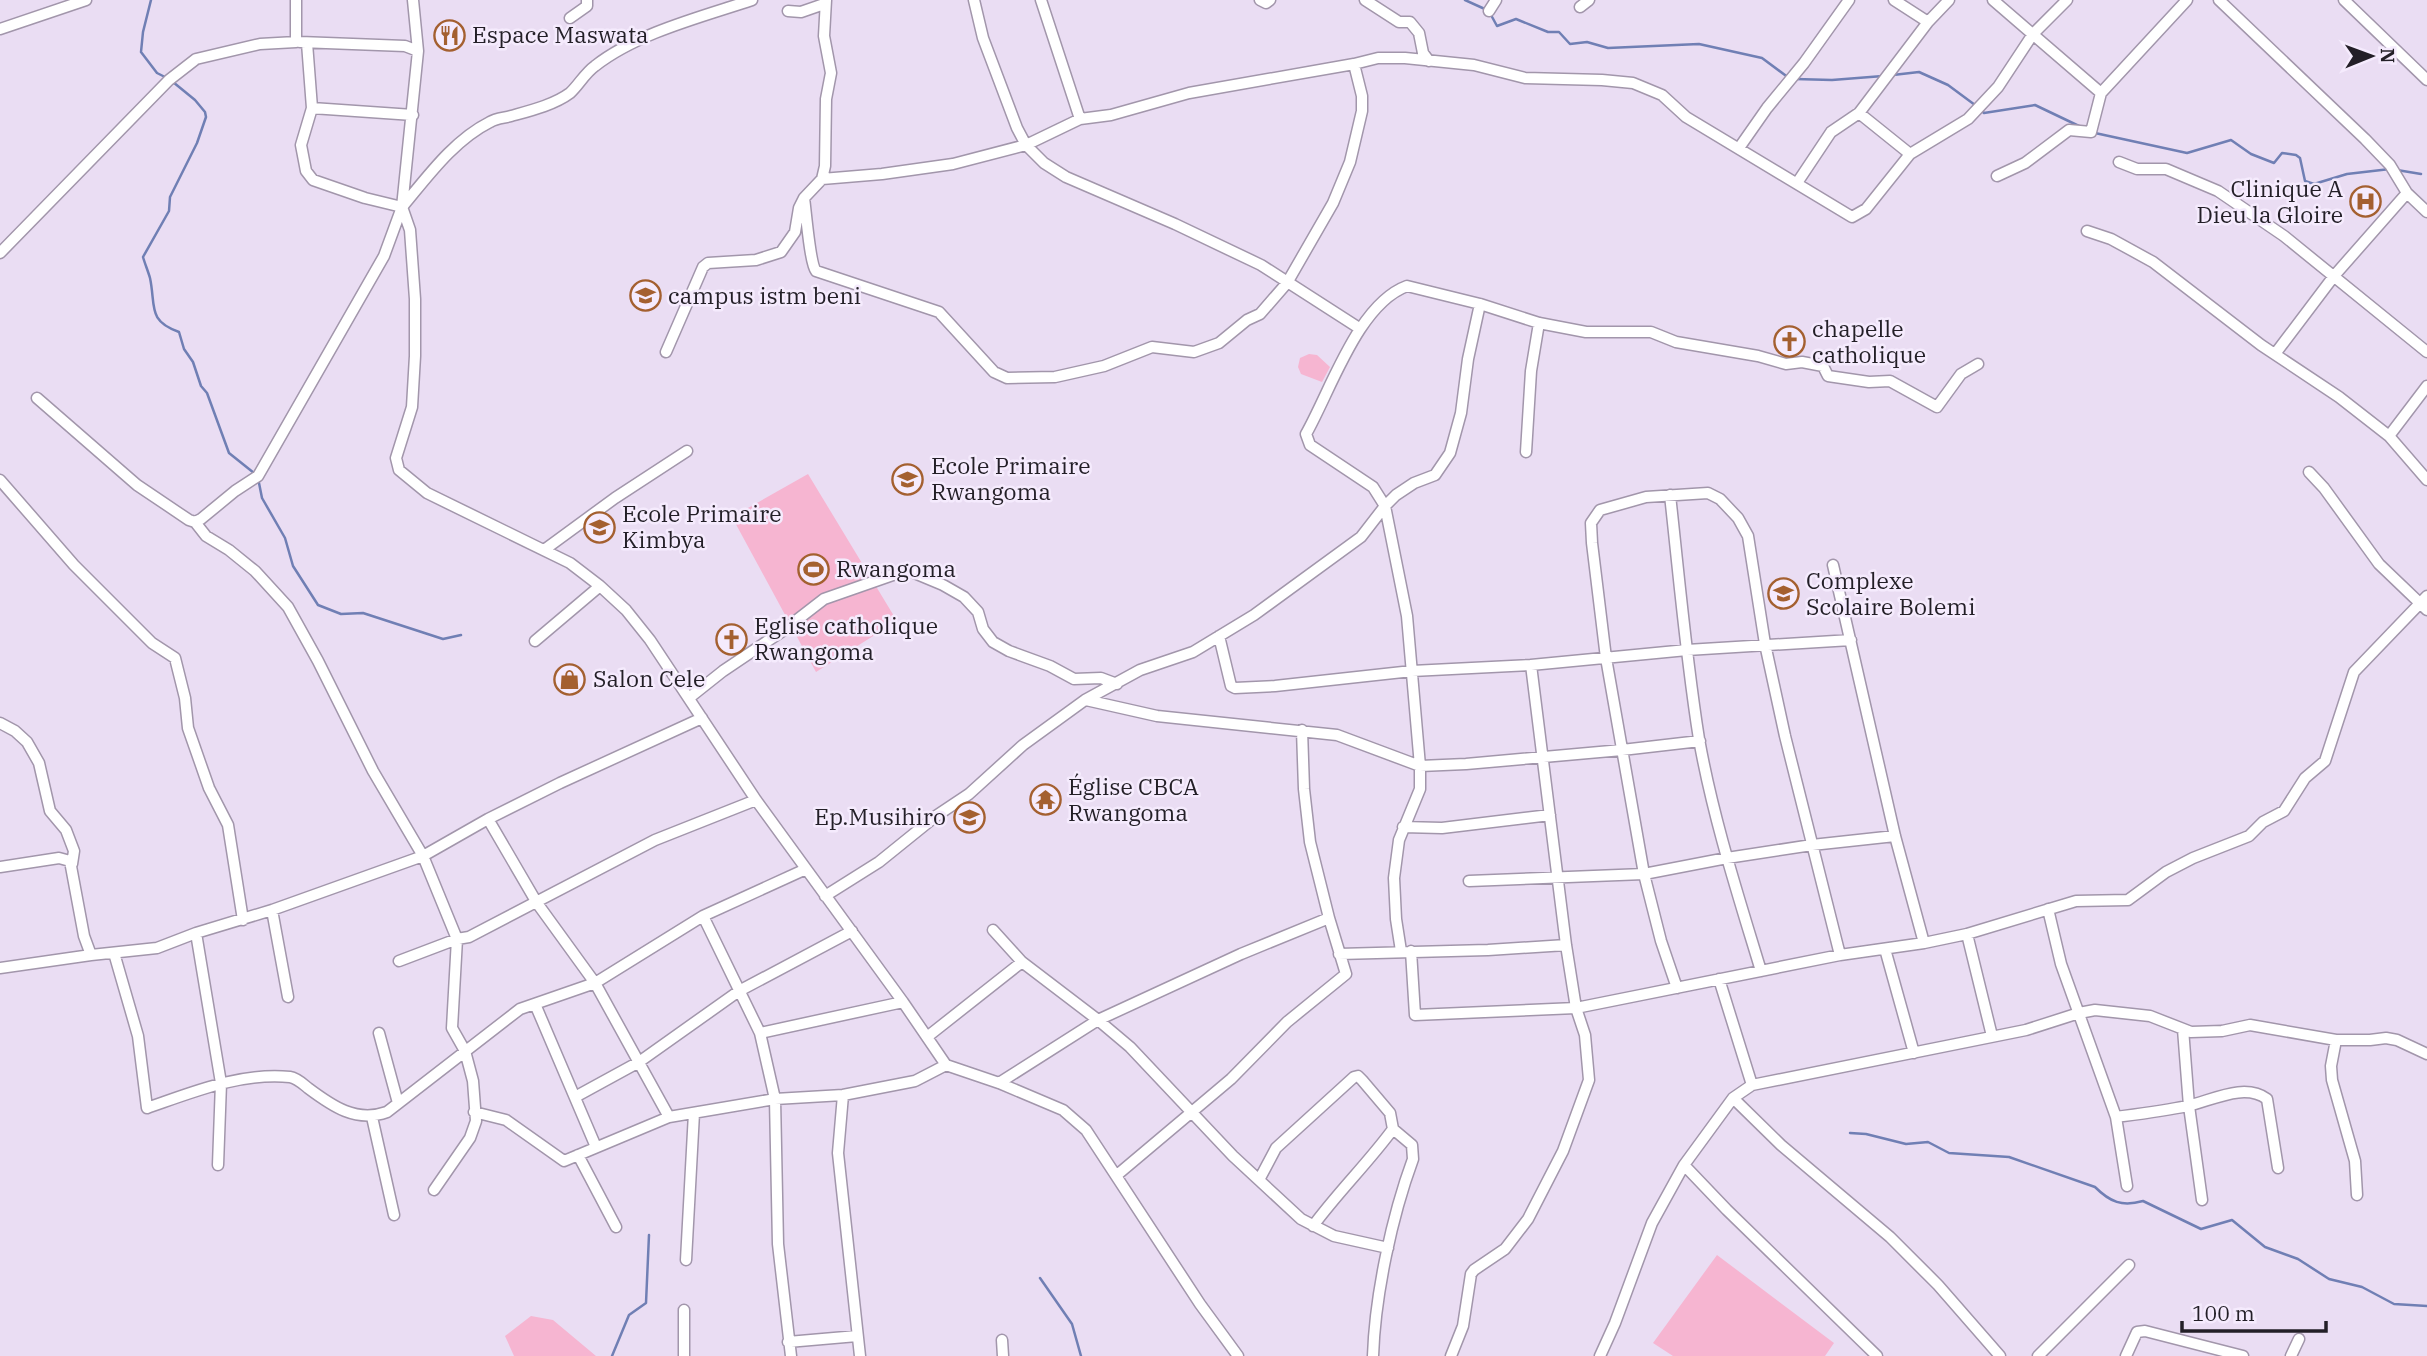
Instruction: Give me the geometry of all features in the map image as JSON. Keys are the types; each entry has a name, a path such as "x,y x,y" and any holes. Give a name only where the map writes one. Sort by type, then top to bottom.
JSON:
{"street":[{"path":"0,29 86,0"},
{"path":"296,0 312,108 301,145 306,171 313,180 365,198 402,206"},
{"path":"195,522 258,476 384,256 402,206 419,88 414,0"},
{"path":"570,18 587,6 587,0"},
{"path":"402,206 463,140 492,120 557,100 571,92 594,67 615,52 640,40 752,0"},
{"path":"974,0 984,38 1017,128 1026,145 1044,163 1066,177 1261,265 1359,328"},
{"path":"1041,0 1080,119"},
{"path":"1260,0 1266,3 1270,0"},
{"path":"1364,0 1399,22 1410,22 1419,33 1423,53 1429,61"},
{"path":"1489,11 1496,0"},
{"path":"1740,148 1849,0"},
{"path":"1895,0 1928,22"},
{"path":"1797,183 1831,132 1859,113 1928,22 1950,0"},
{"path":"1993,0 2101,93"},
{"path":"822,178 882,174 953,163 1026,145 1080,119 1111,115 1189,93 1378,58 1475,65 1525,78 1633,83 1662,95 1686,117 1852,217 1866,209 1910,154 1968,119 1998,87 2033,34 2067,0"},
{"path":"1997,176 2025,163 2069,130 2091,132 2101,93 2188,0"},
{"path":"2219,0 2392,169 2407,193 2427,212"},
{"path":"2344,0 2427,80"},
{"path":"666,352 702,267 708,263 756,261 781,252 795,233 799,208 804,198 822,178 825,166 826,99 831,73 824,36 825,2 801,12 788,12"},
{"path":"0,253 160,89 196,59 260,44 302,42 405,46 418,51"},
{"path":"804,198 812,250 811,264 816,271 939,312 994,372 1007,378 1055,377 1104,366 1152,347 1194,352 1219,343 1247,320 1260,314 1287,283 1333,202 1350,162 1362,111 1362,96 1354,64"},
{"path":"312,108 413,115"},
{"path":"1859,113 1910,154"},
{"path":"2119,162 2137,169 2166,169 2218,191 2284,236 2427,352"},
{"path":"2276,354 2334,276 2407,193"},
{"path":"402,206 410,230 415,299 415,356 412,407 396,458 399,470 427,493 570,563 626,610 650,639 756,800 946,1065 999,1083 1063,1110 1086,1130 1118,1175 1200,1304 1238,1356"},
{"path":"2087,230 2111,239 2153,262 2261,345 2339,397 2389,436 2427,480"},
{"path":"1978,364 1961,374 1937,407 1890,381 1869,382 1828,376 1823,366 1802,362 1786,364 1758,356 1676,342 1651,332 1586,332 1539,323 1480,304 1407,286 1398,289 1374,308 1359,328 1306,434 1310,445 1373,487 1385,506 1406,615 1420,789 1403,827 1395,878 1395,919 1406,951 1415,1015 1576,1008 1840,955 1967,934 2076,901 2128,900 2166,872 2193,858 2249,836 2263,822 2284,811 2305,778 2325,761 2354,672 2425,603 2379,565 2324,488 2309,472"},
{"path":"825,896 879,862 936,816 969,794 1023,746 1085,700 1140,670 1193,652 1254,615 1361,537 1396,495 1414,483 1435,475 1450,453 1461,413 1468,359 1480,304"},
{"path":"1526,452 1531,371 1539,323"},
{"path":"2389,436 2427,386"},
{"path":"37,398 137,485 195,522 206,536 256,571 288,607 373,771 423,856 457,939 452,1028 465,1051 473,1080 476,1121 470,1138 434,1190"},
{"path":"544,550 615,498 687,451"},
{"path":"0,480 75,565 152,643 175,658 185,698 188,728 209,788 228,825 243,920"},
{"path":"1677,988 1661,941 1644,874 1605,658 1591,523 1600,510 1646,497 1709,493 1720,499 1738,518 1751,548 1765,644 1840,955"},
{"path":"1670,495 1700,741 1727,858 1761,971"},
{"path":"1833,565 1895,836 1924,943"},
{"path":"690,698 723,671 824,599 906,570 964,597 978,612 983,629 993,642 1009,651 1074,678 1101,678 1116,684"},
{"path":"535,640 600,586"},
{"path":"1219,636 1231,686 1235,688 1412,671 1531,665 1687,650 1851,640"},
{"path":"1451,1356 1462,1326 1471,1274 1505,1249 1528,1219 1563,1151 1589,1080 1585,1035 1576,1008 1566,945 1531,665"},
{"path":"1085,700 1157,716 1337,735 1420,766 1700,741"},
{"path":"0,968 157,948 272,910 423,856 560,783 702,718"},
{"path":"0,723 27,741 39,763 50,811 66,830 74,851 72,864 84,936 91,955"},
{"path":"1118,1175 1231,1079 1287,1022 1346,974 1310,842 1304,789 1302,730"},
{"path":"399,961 469,937 654,840 756,800"},
{"path":"1403,827 1442,828 1549,815"},
{"path":"488,819 537,903 595,983 669,1117"},
{"path":"1469,881 1644,874 1812,845 1895,836"},
{"path":"0,867 59,858 72,864"},
{"path":"114,953 138,1036 148,1108 221,1083 252,1078 293,1077 335,1109 372,1117 387,1112 520,1009 595,983 703,916 806,869"},
{"path":"2048,909 2061,964 2116,1117 2126,1186"},
{"path":"272,910 288,997"},
{"path":"703,916 760,1033 775,1099 778,1244 791,1356"},
{"path":"999,1083 1098,1020 1241,954 1329,918"},
{"path":"993,930 1022,962 1098,1020 1163,1080 1233,1156 1301,1219 1334,1236 1388,1248"},
{"path":"575,1097 639,1062 739,991 852,931"},
{"path":"197,933 221,1083 218,1164"},
{"path":"1967,934 1992,1035"},
{"path":"1339,954 1566,945"},
{"path":"1885,949 1914,1054"},
{"path":"926,1037 1022,962"},
{"path":"1719,979 1752,1085"},
{"path":"760,1033 903,1002"},
{"path":"534,1004 596,1147"},
{"path":"1600,1356 1652,1223 1684,1165 1733,1098 1752,1085 2026,1030 2095,1010 2150,1016 2191,1032 2206,1033 2250,1025 2336,1040 2397,1040 2427,1054"},
{"path":"2183,1029 2189,1106 2202,1200"},
{"path":"379,1033 398,1103"},
{"path":"2336,1040 2331,1066 2332,1080 2355,1161 2357,1195"},
{"path":"474,1112 506,1120 564,1161 669,1117 775,1099 843,1095 915,1080 946,1065"},
{"path":"1259,1180 1276,1148 1354,1077 1358,1076 1390,1113 1393,1129 1408,1141 1413,1149 1413,1159 1388,1248 1373,1356"},
{"path":"2116,1117 2189,1106 2221,1096 2250,1092 2267,1098 2278,1168"},
{"path":"843,1095 838,1153 860,1356"},
{"path":"1733,1098 1781,1145 1890,1237 1938,1285 2000,1356"},
{"path":"686,1260 694,1113"},
{"path":"372,1117 394,1215"},
{"path":"1313,1226 1331,1200 1376,1153 1393,1129"},
{"path":"578,1155 616,1227"},
{"path":"1684,1165 1877,1356"},
{"path":"2038,1356 2129,1265"},
{"path":"684,1310 684,1356"},
{"path":"2126,1356 2137,1332 2145,1331 2243,1356"},
{"path":"788,1342 857,1336"},
{"path":"2291,1356 2299,1339"},
{"path":"1002,1340 1003,1356"}],"shaded area":[{"path":"1309,354 1317,355 1330,367 1322,382 1301,374 1298,367 1300,358"},
{"name":"Rwangoma","path":"808,474 897,621 816,672 732,517"},
{"path":"1717,1255 1834,1343 1825,1356 1673,1356 1653,1343"},
{"path":"531,1316 553,1320 596,1356 514,1356 505,1336"}],"waterway":[{"path":"151,0 141,52 157,73 167,78"},
{"path":"1465,0 1487,10"},
{"path":"1491,15 1497,26 1516,19 1548,32 1559,32 1570,44 1587,42 1608,48 1699,44 1762,58 1789,78"},
{"path":"1893,75 1919,72 1948,85 1975,105"},
{"path":"1795,79 1832,80 1883,76"},
{"path":"173,82 195,100 206,117 197,143 170,197 169,211 143,257 157,317 169,328 179,332 184,349 207,393 229,453 254,473"},
{"path":"1980,109 1984,113 2035,105 2079,126"},
{"path":"2095,133 2187,153 2231,140 2251,154 2274,163 2282,153 2296,155 2300,158 2305,181 2314,184 2347,174 2390,169"},
{"path":"2397,170 2421,174"},
{"path":"258,478 262,498 285,538 293,566 318,605 341,614 363,613 443,639 461,635"},
{"path":"1850,1133 1866,1134 1906,1144 1928,1142 1949,1153 2009,1157 2095,1187 2117,1202 2143,1201 2201,1229 2232,1220 2265,1247 2298,1259 2329,1279 2362,1287 2394,1304 2427,1306"},
{"path":"612,1356 629,1315 646,1303 649,1235"},
{"path":"1040,1278 1072,1324 1081,1356"}],"place":[{"name":"Espace Maswata","path":"449,35"},
{"name":"Clinique A Dieu la Gloire","path":"2366,202"},
{"name":"campus istm beni","path":"645,296"},
{"name":"chapelle catholique","path":"1789,342"},
{"name":"Ecole Primaire Rwangoma","path":"908,479"},
{"name":"Ecole Primaire Kimbya","path":"599,527"},
{"name":"Rwangoma","path":"813,569"},
{"name":"Complexe Scolaire Bolemi","path":"1783,594"},
{"name":"Eglise catholique Rwangoma","path":"731,639"},
{"name":"Salon Cele","path":"570,679"},
{"name":"Église CBCA Rwangoma","path":"1045,800"},
{"name":"Ep.Musihiro","path":"969,817"}]}
